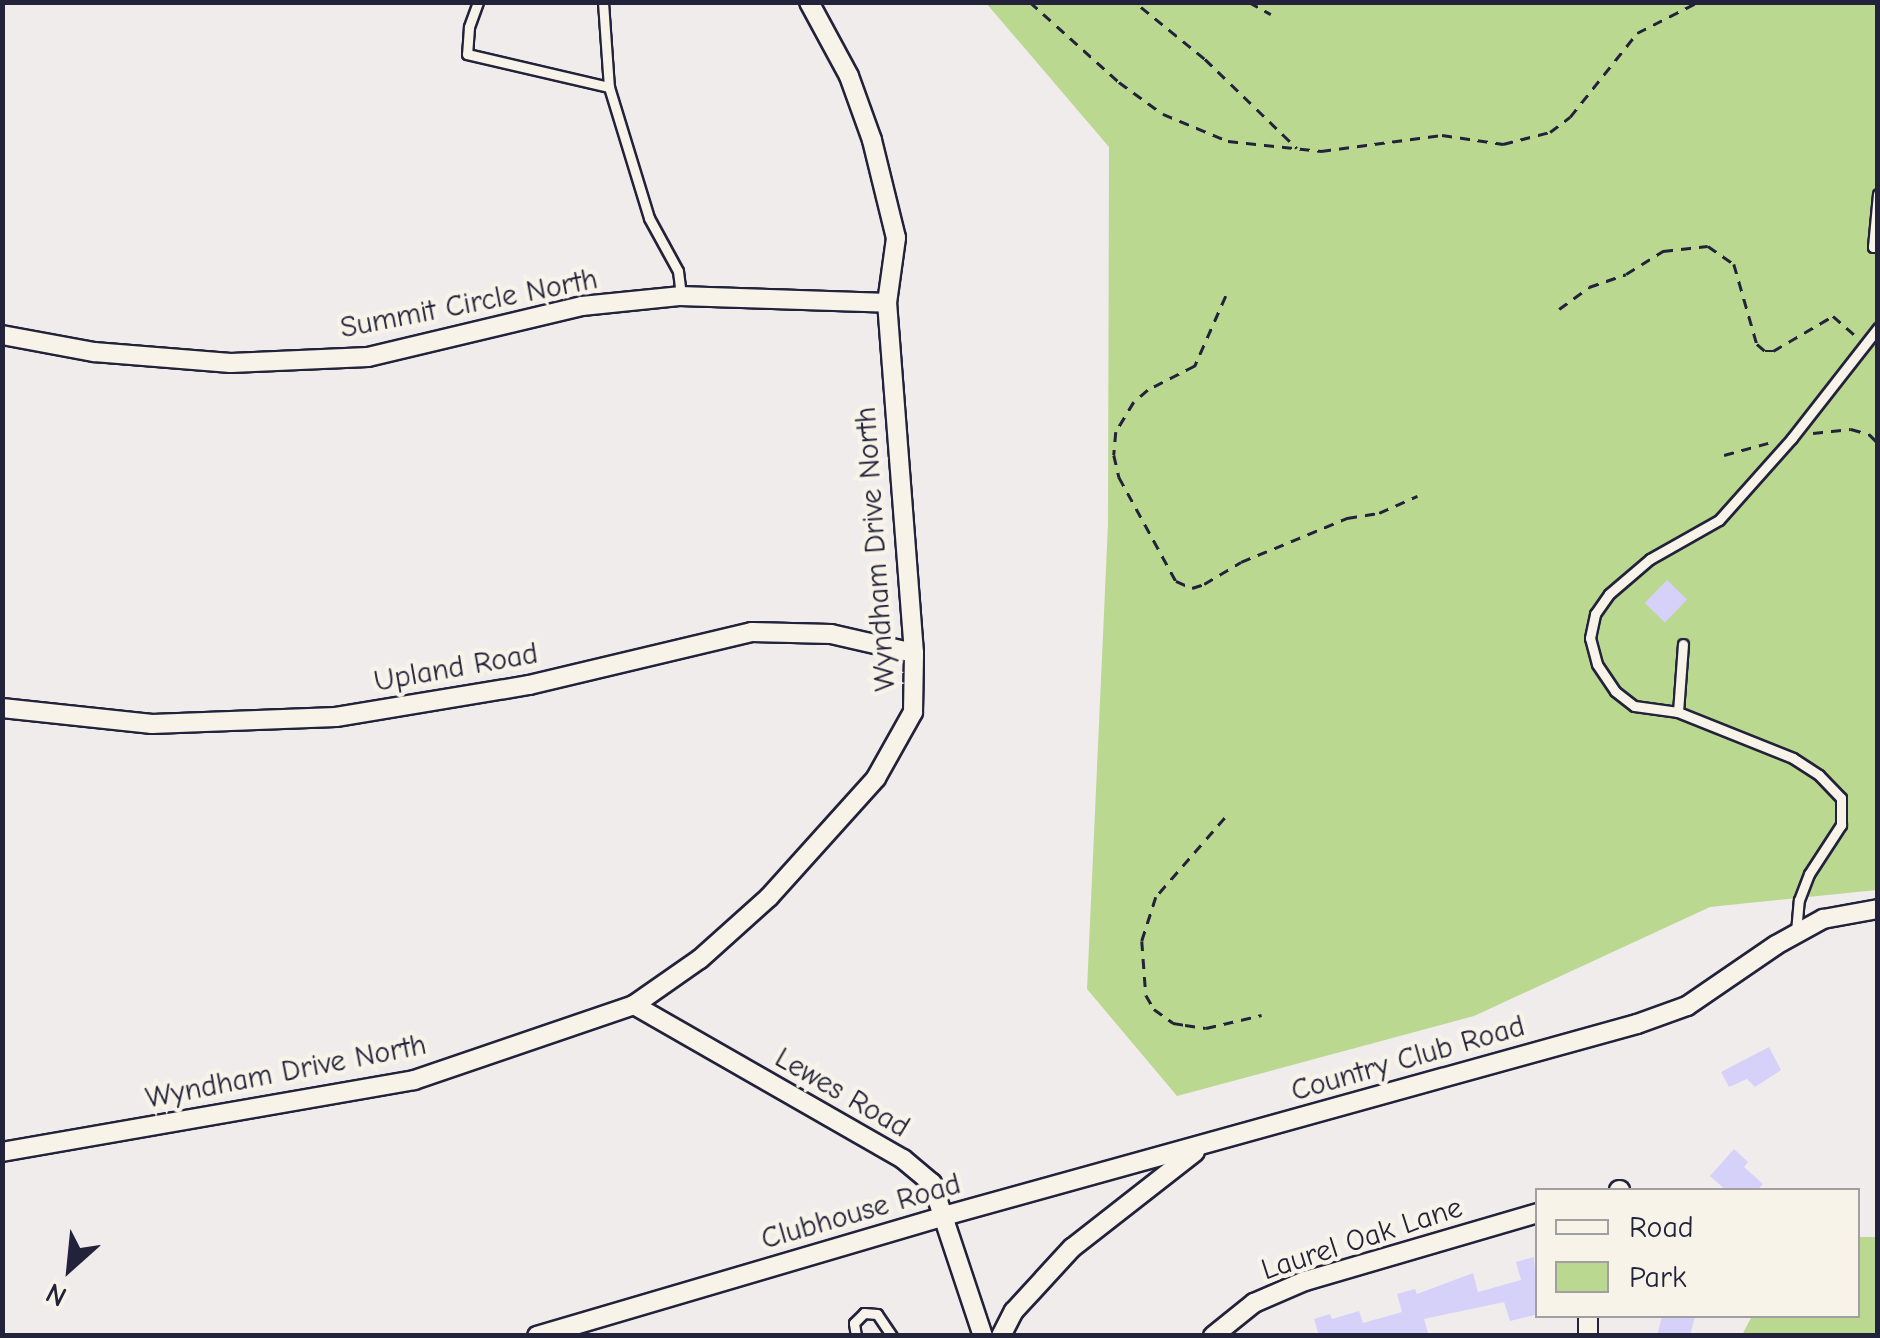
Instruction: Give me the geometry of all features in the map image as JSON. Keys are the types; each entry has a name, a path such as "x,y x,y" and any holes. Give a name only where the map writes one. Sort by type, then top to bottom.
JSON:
{"street":[{"name":"Wyndham Drive North","path":"2,1152 414,1080 634,1005 700,959 769,896 876,778 913,712 914,652 887,303 896,238 872,140 849,76 809,2"},
{"name":"Summit Circle North","path":"2,336 94,352 230,363 368,357 582,306 680,296 887,303"},
{"name":"Upland Road","path":"2,708 152,724 336,717 530,684 752,632 831,634 914,652"},
{"name":"Country Club Road","path":"1001,1336 1014,1311 1072,1248 1202,1147 1637,1024 1686,1006 1822,919 1878,909"},
{"name":"Lewes Road","path":"634,1005 903,1159 932,1182 983,1336"},
{"name":"Clubhouse Road","path":"537,1336 944,1216 1202,1147"},
{"name":"Laurel Oak Lane","path":"1213,1336 1254,1303 1305,1281 1535,1214"}],"lane":[{"path":"478,2 468,27 468,54 609,87"},
{"path":"603,2 609,87 649,218 678,271 680,296"},
{"path":"1878,194 1873,246 1878,248"},
{"path":"1796,934 1808,874 1841,825 1840,798 1819,775 1792,758 1678,712 1634,706 1615,690 1598,664 1590,638 1595,614 1610,594 1650,559 1719,520 1792,438 1878,328"},
{"path":"1678,712 1683,644"},
{"path":"856,1336 854,1323 864,1313 877,1314 892,1336"}],"path":[{"path":"1030,2 1162,114 1228,140 1298,149 1395,144 1442,135 1503,144 1529,140 1570,117 1636,33 1698,2"},
{"path":"1249,2 1271,14"},
{"path":"1141,8 1205,59 1298,149"},
{"path":"1558,309 1589,286 1626,274 1663,251 1708,246 1734,264 1757,344 1765,351 1773,351 1833,316 1865,346"},
{"path":"1226,296 1195,366 1148,390 1134,402 1116,432 1114,455 1118,477 1176,582 1192,588 1204,584 1242,562 1347,518 1379,514 1417,496"},
{"path":"1724,455 1764,445 1801,426"},
{"path":"1792,438 1851,428 1869,434 1878,444"},
{"path":"1225,818 1156,898 1142,941 1146,995 1154,1009 1173,1023 1206,1028 1262,1015"}],"green space":[{"path":"986,3 1877,3 1877,890 1710,907 1474,1016 1177,1096 1087,989 1108,524 1109,147"},
{"path":"1860,1237 1877,1237 1877,1335 1742,1335 1751,1318 1860,1318"}],"building":[{"path":"1667,580 1687,599 1665,622 1645,603"},
{"path":"1769,1047 1781,1070 1755,1087 1747,1079 1729,1087 1721,1072"},
{"path":"1734,1149 1748,1162 1744,1167 1763,1184 1759,1188 1724,1188 1710,1176"},
{"path":"1534,1257 1535,1315 1510,1321 1504,1302 1424,1319 1429,1336 1319,1336 1314,1319 1330,1314 1332,1319 1359,1311 1363,1323 1402,1312 1397,1294 1415,1289 1417,1294 1473,1273 1478,1292 1521,1280 1516,1262"},
{"path":"1662,1318 1694,1318 1690,1336 1657,1336"}]}
